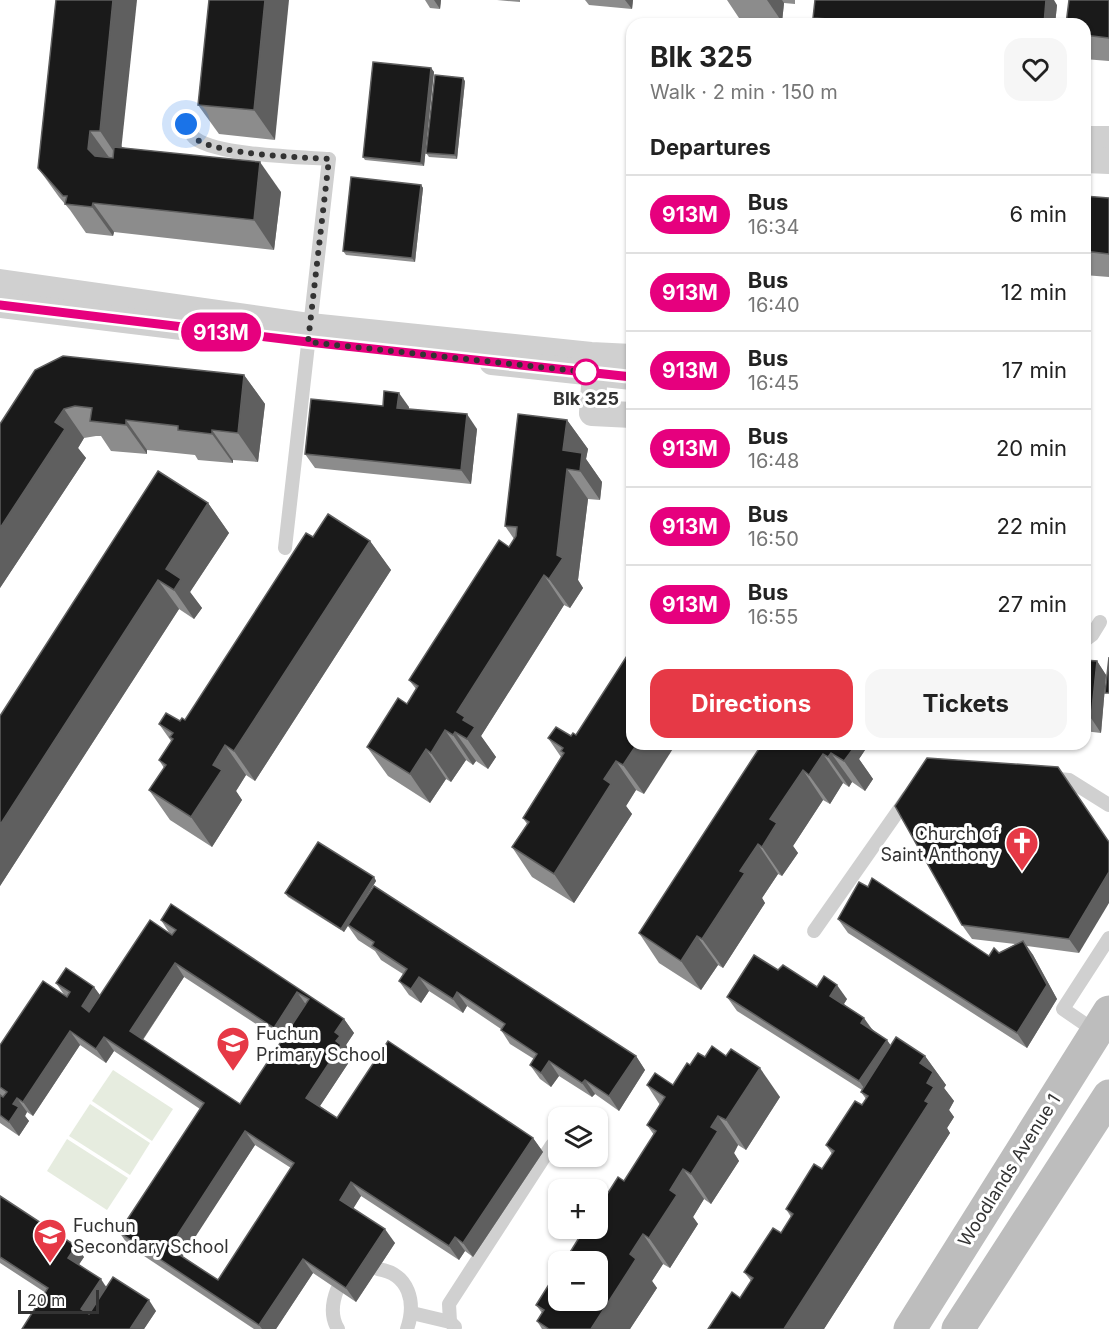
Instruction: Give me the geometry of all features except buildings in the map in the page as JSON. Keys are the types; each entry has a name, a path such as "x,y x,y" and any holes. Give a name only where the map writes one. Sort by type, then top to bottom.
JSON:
{"main road":[{"name":"Woodlands Avenue 1","path":"910,1329 1105,1028"},
{"path":"958,1329 1109,1096"}],"street":[{"path":"1091,139 1109,139"},
{"path":"1091,160 1109,161"},
{"path":"0,282 309,334 626,376"},
{"path":"0,305 309,334 626,357"},
{"path":"595,373 592,413 626,415"}],"lane":[{"path":"186,124 194,138 211,146 260,154 329,159 285,548"},
{"path":"1091,636 1100,622"},
{"path":"1034,777 1070,780 1109,805"},
{"path":"814,931 916,786"},
{"path":"1105,1028 1063,1010 1109,938"},
{"path":"412,1313 453,1326 449,1304 548,1151"},
{"path":"378,1269 385,1270 400,1280 410,1295 412,1313 407,1329"},
{"path":"337,1290 332,1305 334,1323 338,1329"}],"shaded area":[{"path":"113,1070 173,1109 152,1141 92,1101"},
{"path":"90,1104 150,1143 130,1175 69,1136"},
{"path":"67,1139 128,1178 107,1210 47,1171"}],"bus line":[{"name":"913M","path":"0,305 308,342 626,376"}],"place":[{"name":"Blk 325","path":"586,372"},
{"name":"Church of Saint Anthony","path":"1022,872"},
{"name":"Fuchun Primary School","path":"233,1072"},
{"name":"Fuchun Secondary School","path":"50,1264"}],"route":[{"path":"186,124 194,138 211,146 260,154 329,159 308,342 586,372"}]}
